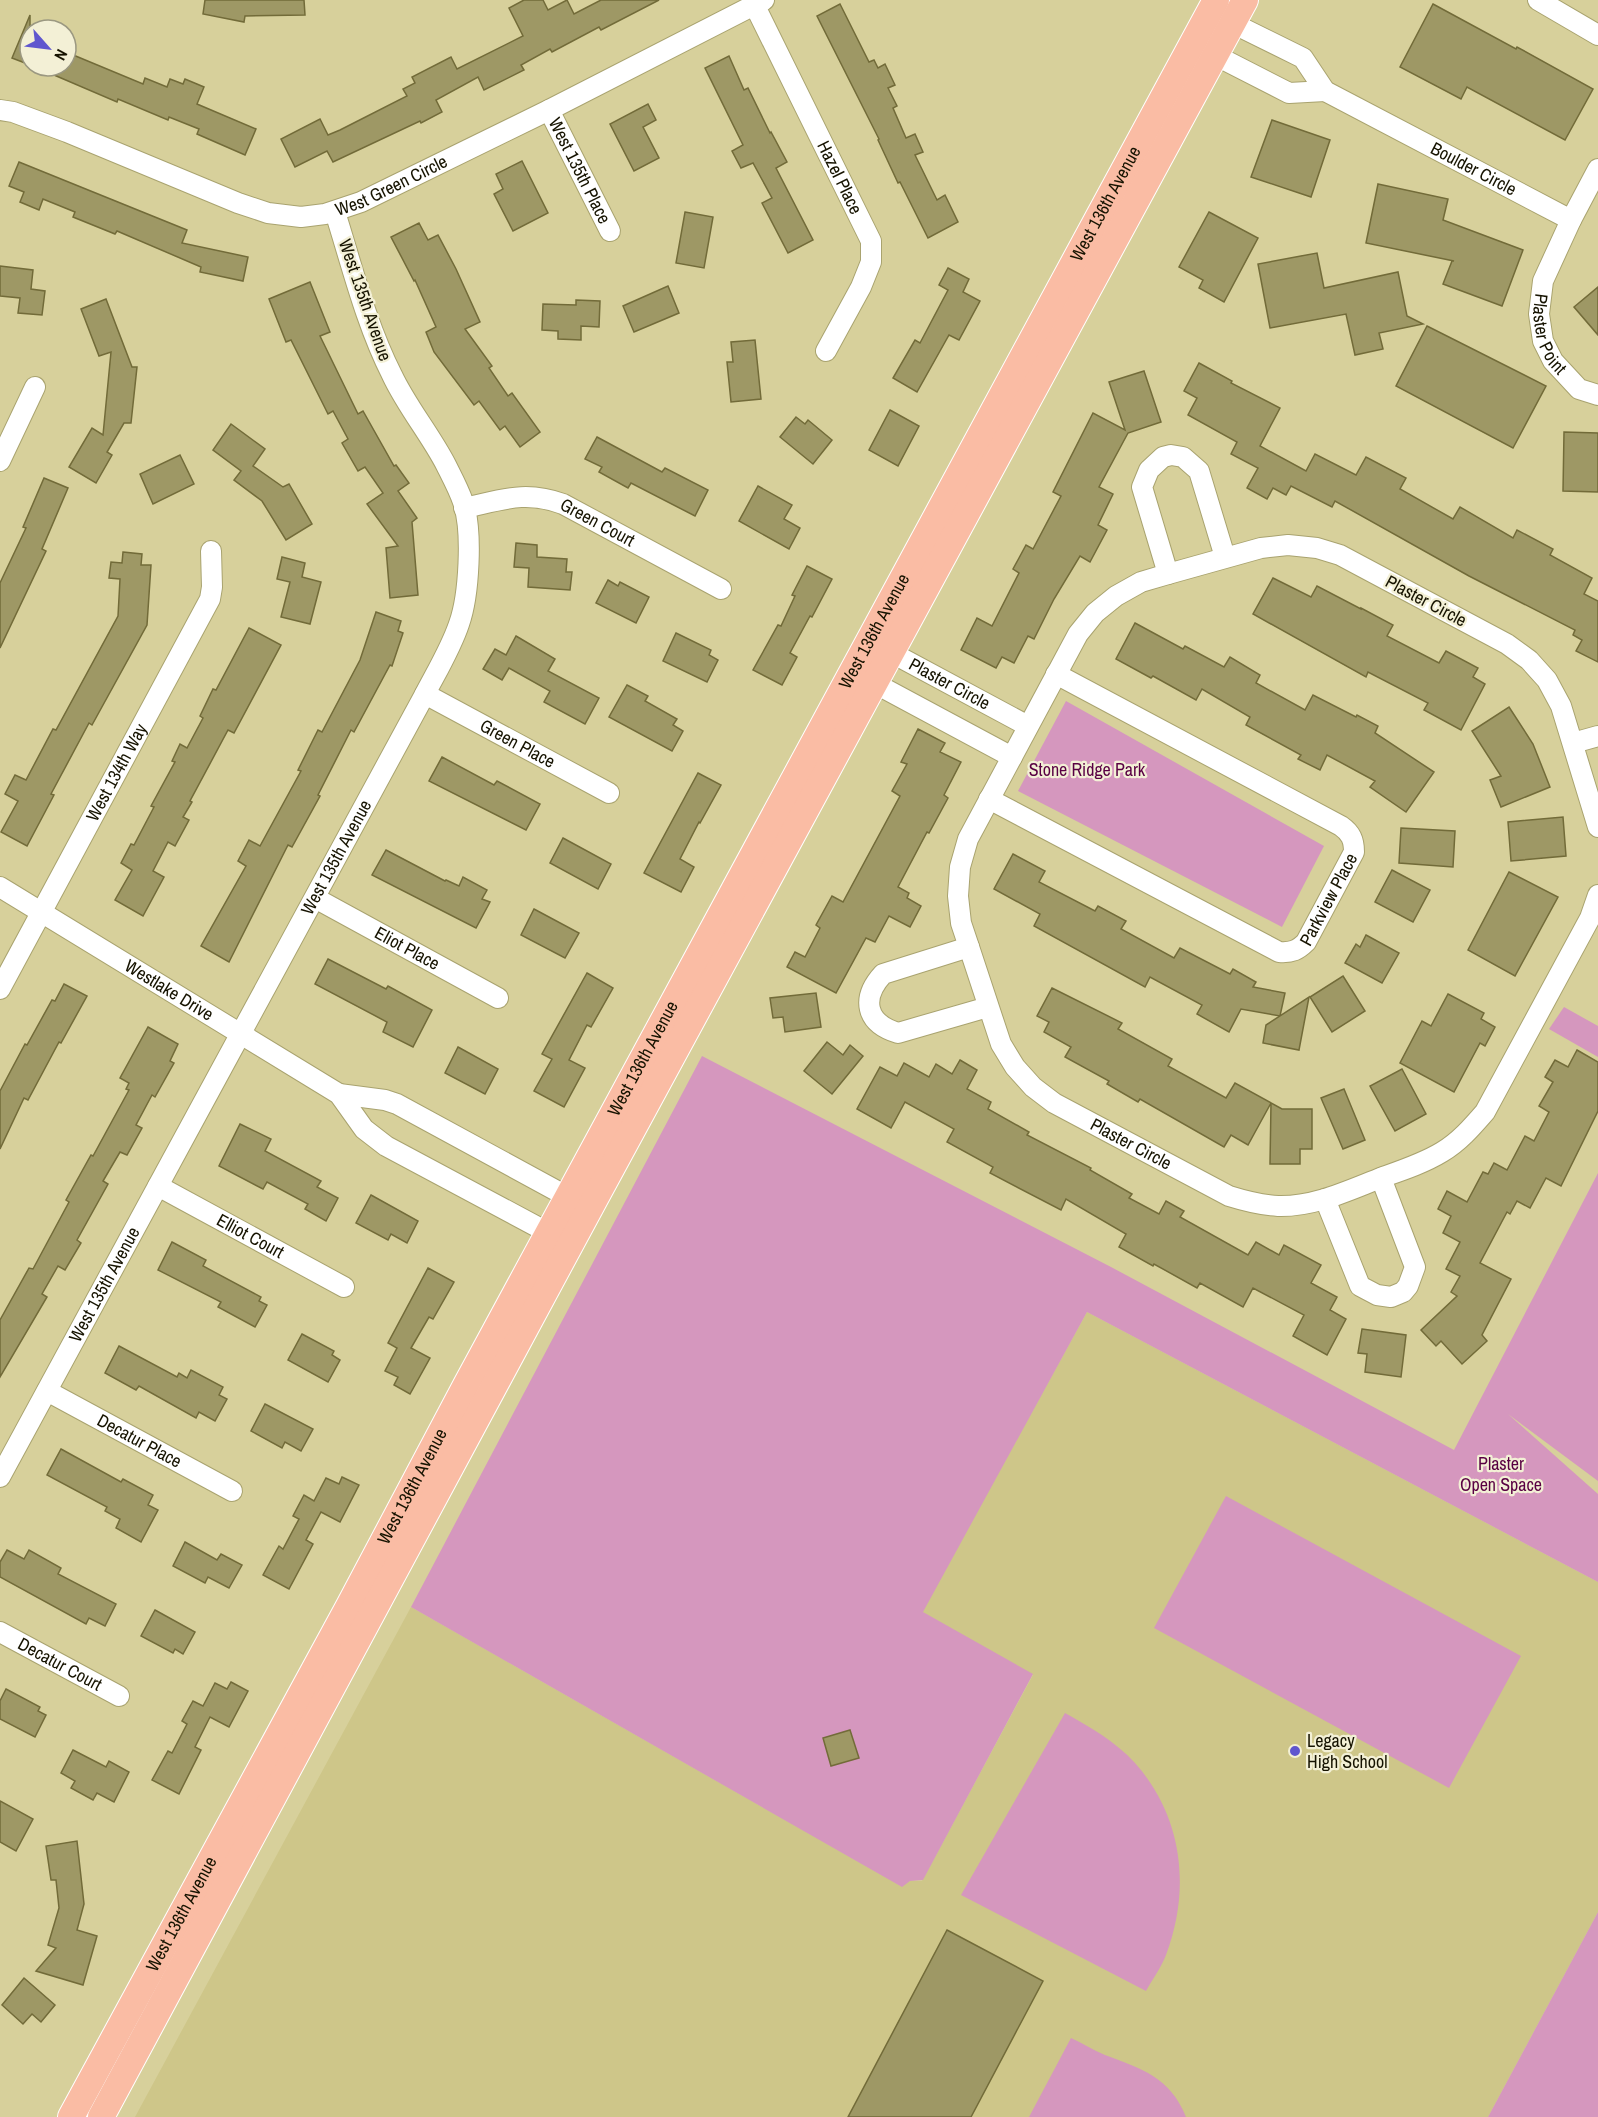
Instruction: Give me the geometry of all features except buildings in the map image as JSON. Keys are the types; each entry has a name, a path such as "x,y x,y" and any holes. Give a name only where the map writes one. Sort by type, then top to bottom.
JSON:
{"main road":[{"name":"West 136th Avenue","path":"101,2117 579,1203 1204,49 1219,12 1245,0"},
{"name":"West 136th Avenue","path":"71,2117 338,1626 560,1239"},
{"path":"156,1961 164,2000"}],"street":[{"path":"1538,0 1598,35"},
{"name":"West Green Circle","path":"0,110 13,112 67,132 227,199 268,213 301,217 335,212 361,202 549,110 757,2"},
{"name":"Hazel Place","path":"757,2 871,241 871,262 861,287 826,351"},
{"name":"Boulder Circle","path":"1219,12 1303,58 1325,91 1571,220"},
{"path":"1204,49 1289,93 1325,91"},
{"name":"West 135th Place","path":"549,110 610,231"},
{"path":"1571,220 1598,169"},
{"name":"West 135th Avenue","path":"0,1477 425,694 454,638 464,607 468,583 464,508 445,463 406,402 381,353 335,212"},
{"name":"Plaster Point","path":"1571,220 1542,282 1540,323 1543,341 1553,362 1579,389 1598,395"},
{"path":"0,461 35,387"},
{"path":"1168,574 1142,487 1149,470 1163,457 1171,455 1184,457 1199,471 1225,557"},
{"name":"Green Court","path":"464,508 525,496 547,498 563,504 721,589"},
{"name":"Plaster Circle","path":"1598,827 1594,800 1561,706 1546,680 1529,660 1507,644 1340,555 1317,548 1288,545 1261,548 1225,557 1141,582 1116,596 1095,613 1078,634 968,839 960,867 958,896 961,923 1001,1044 1015,1067 1033,1087 1054,1103 1229,1196 1254,1203 1279,1206 1308,1204 1381,1178 1443,1152 1462,1137 1485,1112 1590,918 1598,895"},
{"name":"West 134th Way","path":"0,988 210,598 211,551"},
{"name":"Plaster Circle","path":"880,647 1028,726"},
{"name":"Parkview Place","path":"989,798 1279,952 1290,953 1299,949 1306,942 1354,852 1354,841 1349,831 1056,674"},
{"name":"Plaster Circle","path":"864,677 1011,757"},
{"name":"Green Place","path":"425,694 609,793"},
{"path":"1573,743 1598,736"},
{"name":"Westlake Drive","path":"0,887 339,1094 372,1137 560,1239"},
{"name":"Eliot Place","path":"315,898 498,998"},
{"path":"969,947 883,974 870,993 868,1007 879,1024 898,1033 988,1007"},
{"name":"Westlake Drive","path":"339,1094 385,1100 397,1104 579,1203"},
{"path":"1325,1199 1360,1286 1377,1295 1391,1297 1403,1292 1408,1286 1415,1267 1381,1178"},
{"name":"Elliot Court","path":"158,1186 344,1287"},
{"name":"Decatur Place","path":"47,1391 232,1491"},
{"name":"Decatur Court","path":"0,1632 119,1696"}],"shaded area":[{"name":"Legacy High School","path":"1087,1312 1598,1582 1598,1912 1488,2117 135,2117 411,1607 901,1886 910,1881 922,1881 1033,1675 922,1612"}],"green space":[{"name":"Stone Ridge Park","path":"1066,701 1324,846 1282,927 1018,791"},
{"path":"1564,1007 1598,1026 1598,1057 1549,1029"},
{"name":"Plaster Open Space","path":"702,1056 1111,1267 1454,1450 1598,1173 1598,1481 1508,1414 1598,1494 1598,1582 1087,1312 923,1612 1033,1674 923,1880 910,1881 902,1887 411,1607"},
{"path":"1226,1496 1521,1656 1449,1788 1154,1628"},
{"path":"1065,1713 1111,1741 1135,1763 1164,1806 1172,1830 1178,1854 1180,1879 1174,1930 1166,1955 1146,1991 961,1895"},
{"path":"1598,1912 1598,2117 1488,2117"},
{"path":"1071,2038 1153,2076 1172,2092 1186,2117 1029,2117"}],"place":[{"name":"Legacy High School","path":"1295,1751"}]}
